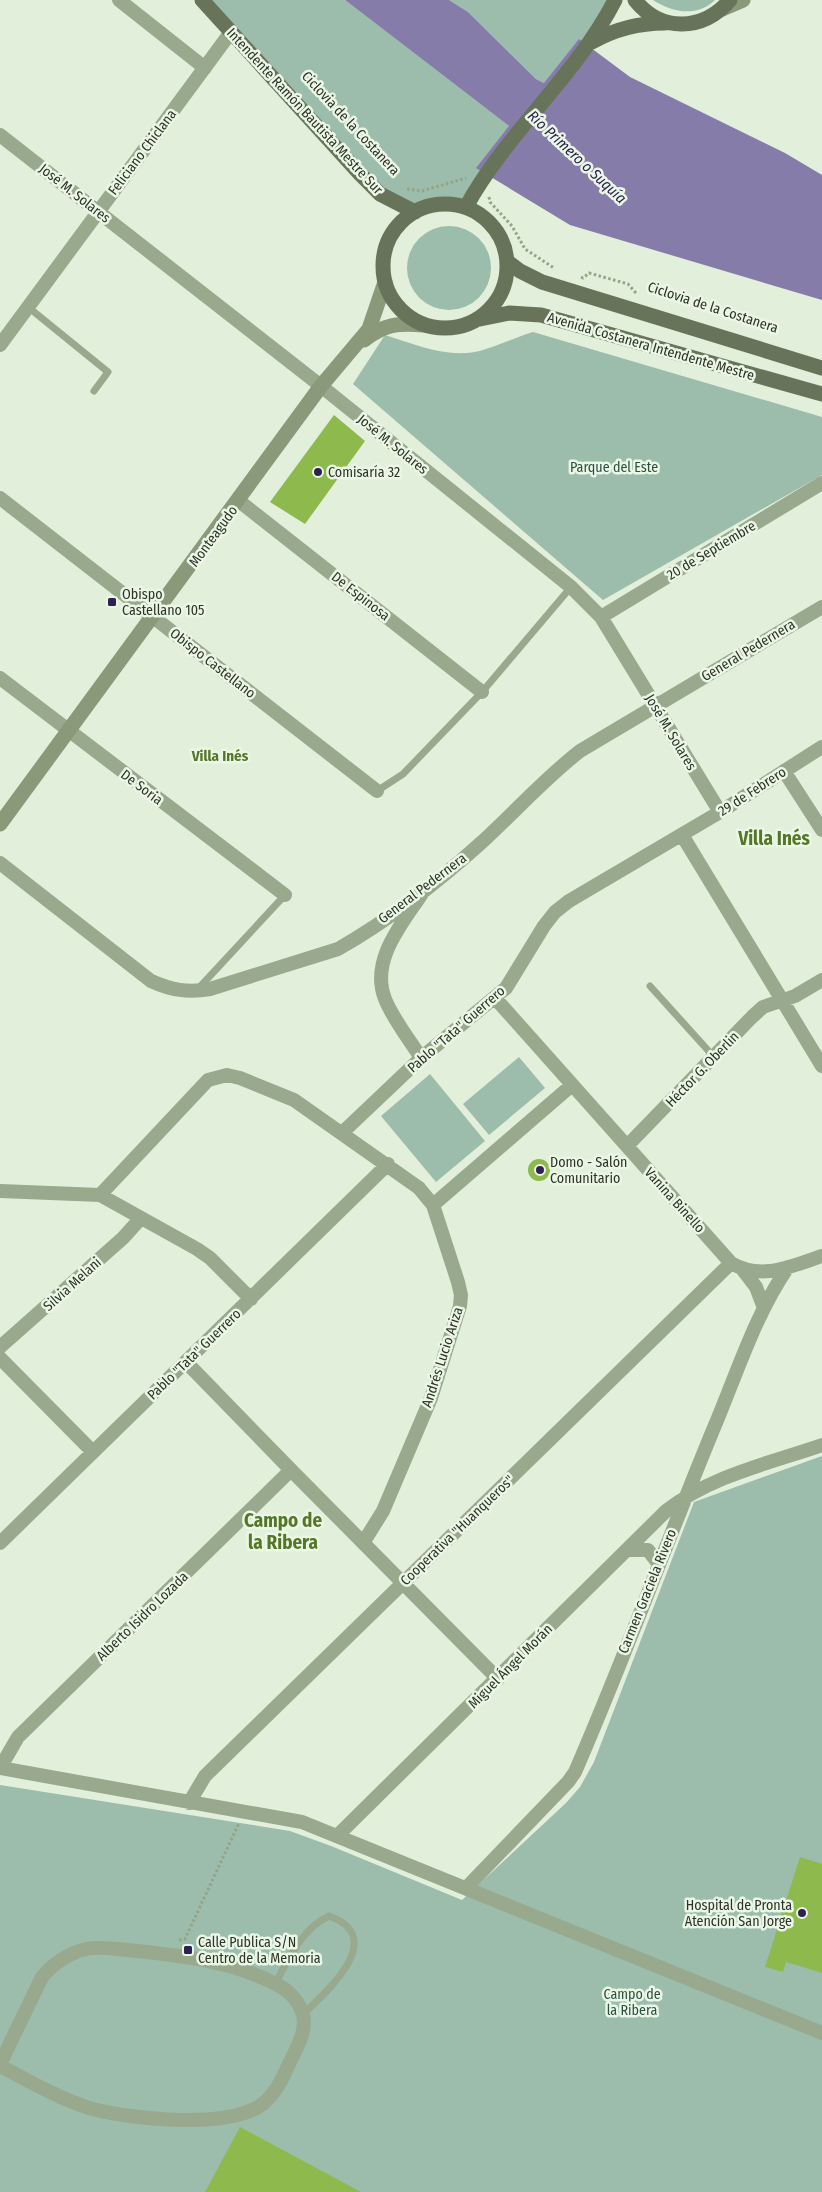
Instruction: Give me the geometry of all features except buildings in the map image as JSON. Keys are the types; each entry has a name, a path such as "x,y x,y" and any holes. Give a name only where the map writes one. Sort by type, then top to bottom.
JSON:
{"main road":[{"name":"Intendente Ramón Bautista Mestre Sur","path":"202,0 367,181 392,201 415,212"},
{"path":"466,207 479,183 590,43 616,0"},
{"path":"635,0 644,11 668,23"},
{"path":"590,43 610,32 625,27 668,23 682,25 696,23 726,5"},
{"path":"435,205 466,207 492,225 503,242 508,262 507,278 501,294 492,308 479,319 461,327 442,329 423,325 406,315 393,301 385,282 383,262 388,243 399,224 415,212 435,205"},
{"name":"Avenida Costanera Intendente Mestre","path":"508,262 520,271 542,282 822,368"},
{"name":"Avenida Costanera Intendente Mestre","path":"479,319 509,313 541,315 822,394"}],"street":[{"path":"119,0 205,68"},
{"path":"726,5 743,0"},
{"name":"Feliciano Chiclana","path":"0,345 231,32"},
{"name":"José M. Solares","path":"0,135 322,386 570,587 601,617 720,812"},
{"name":"Monteagudo","path":"0,824 322,386 357,345 372,322 385,282"},
{"name":"Monteagudo","path":"357,345 385,328 398,324 423,325"},
{"name":"20 de Septiembre","path":"601,617 822,484"},
{"name":"Obispo Castellano","path":"0,498 377,791"},
{"name":"De Espinosa","path":"239,501 482,692"},
{"name":"General Pedernera","path":"0,863 151,980 170,988 195,992 210,990 338,949 426,888 480,844 567,762 655,706 822,606"},
{"name":"De Soria","path":"0,678 285,895"},
{"name":"29 de Febrero","path":"682,835 822,747"},
{"path":"784,771 822,830"},
{"path":"682,835 822,1066"},
{"name":"Pablo \"Tata\" Guerrero","path":"343,1132 420,1058 506,988 555,912 569,901 682,835"},
{"path":"420,1058 385,1000 380,981 384,960 394,936 426,888"},
{"name":"Héctor G. Oberlin","path":"627,1146 758,1012 795,996 822,980"},
{"name":"Vanina Binello","path":"495,998 756,1287 764,1308"},
{"name":"Andrés Lucio Ariza","path":"100,1195 208,1080 220,1076 240,1078 294,1100 388,1164 419,1188 434,1205 458,1282 461,1295 460,1306 431,1398 383,1512 363,1543"},
{"path":"434,1205 572,1085"},
{"name":"Pablo \"Tata\" Guerrero","path":"0,1543 388,1164"},
{"path":"0,1191 100,1195 210,1258 251,1299"},
{"name":"Silvia Melani","path":"0,1347 123,1238 142,1218"},
{"path":"737,1267 763,1273 822,1256"},
{"name":"Cooperativa \"Huanqueros\"","path":"190,1802 205,1776 402,1582 737,1267"},
{"name":"Carmen Graciela Rivero","path":"466,1888 568,1782 575,1772 685,1496 764,1308 773,1288 788,1267"},
{"path":"0,1358 94,1452"},
{"path":"186,1362 498,1679"},
{"path":"685,1496 704,1487 822,1445"},
{"name":"Alberto Isidro Lozada","path":"0,1768 18,1737 291,1470"},
{"name":"Miguel Ángel Morán","path":"337,1836 666,1511 685,1496"},
{"path":"627,1550 648,1550 658,1563"},
{"path":"0,1768 302,1822 822,2033"},
{"path":"102,1948 145,1952 208,1962 251,1974 275,1984 294,1998 303,2014 304,2022 301,2038 276,2088 266,2102 251,2111 230,2116 176,2120 115,2114 70,2101 0,2065 42,1977 63,1959 86,1949 102,1948"}],"lane":[{"path":"28,308 108,372 94,391"},
{"path":"377,791 403,774 482,692 570,587"},
{"path":"195,992 285,895"},
{"path":"650,986 714,1057"},
{"path":"275,1984 300,1940 317,1922 329,1916 340,1920 350,1928 354,1941 349,1964 335,1983 303,2014"}],"path":[{"name":"Ciclovia de la Costanera","path":"400,187 422,191 463,178 479,183"},
{"path":"479,183 488,193 490,202 512,226 525,249 557,270"},
{"name":"Ciclovia de la Costanera","path":"575,275 584,278 589,273 628,284 633,292 642,295"},
{"path":"177,1941 185,1939 244,1811"}],"green space":[{"path":"202,0 345,0 509,126 544,83 536,79 468,12 449,0 615,0 466,207 435,205 415,212 392,201"},
{"path":"653,0 715,0 708,6 700,9 684,11 668,8"},
{"path":"449,226 472,233 484,245 491,268 484,291 472,303 449,310 426,303 414,291 407,268 414,245 426,233"},
{"name":"Parque del Este","path":"533,332 822,417 822,475 603,600 353,384 385,335 422,347 461,353 486,349"},
{"path":"519,1057 545,1088 489,1135 463,1104"},
{"path":"430,1074 485,1141 436,1182 381,1116"},
{"name":"Campo de la Ribera","path":"822,1456 822,2192 0,2192 0,1785 290,1831 462,1900 566,1803 580,1787 594,1762 694,1502"}],"water":[{"name":"Río Primero o Suquía","path":"345,0 449,0 468,12 536,79 544,83 579,39 630,77 785,153 822,175 822,300 570,225 476,168 509,126"}],"place":[{"name":"Comisaría 32","path":"318,472"},
{"name":"Obispo Castellano 105","path":"112,602"},
{"name":"Domo - Salón Comunitario","path":"540,1170"},
{"name":"Hospital de Pronta Atención San Jorge","path":"802,1913"},
{"name":"Calle Publica S/N Centro de la Memoria","path":"188,1950"}],"district":[{"name":"Villa Inés","path":"220,756"},
{"name":"Villa Inés","path":"774,838"},
{"name":"Campo de la Ribera","path":"283,1531"}]}
